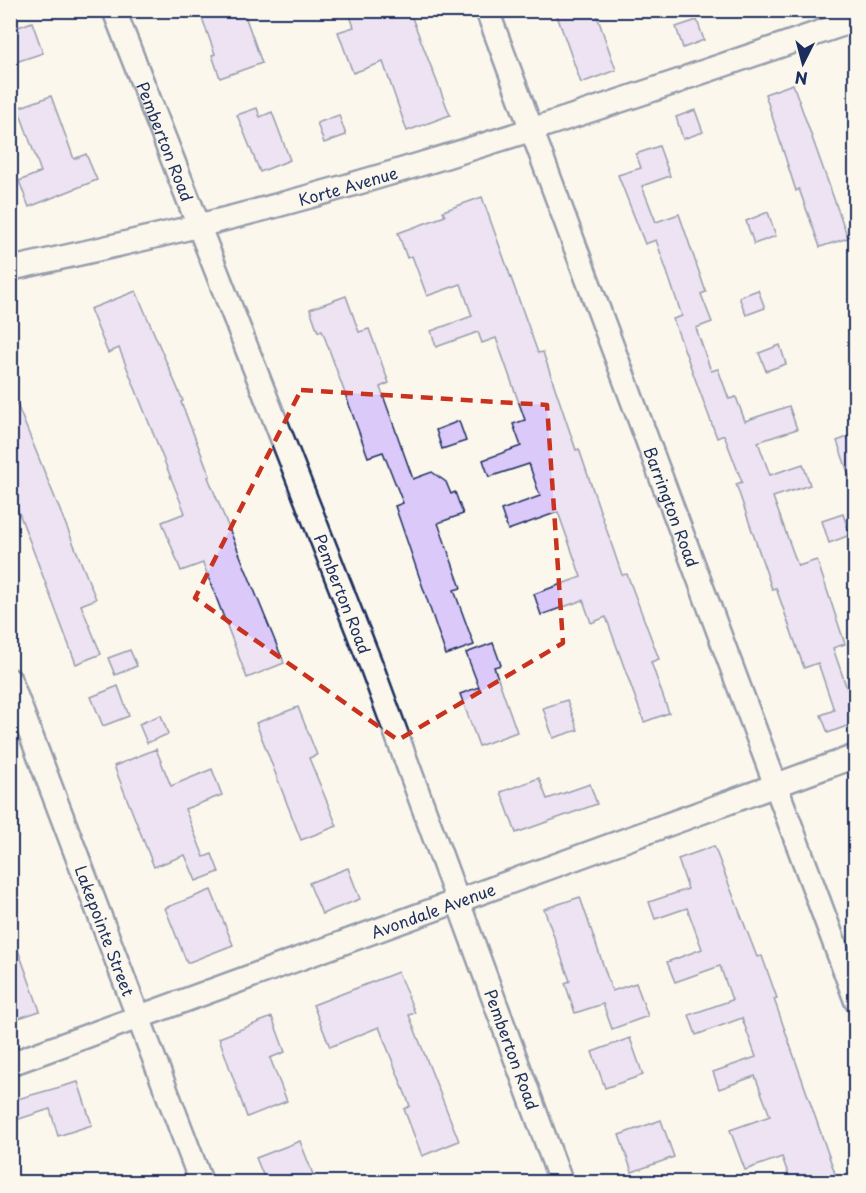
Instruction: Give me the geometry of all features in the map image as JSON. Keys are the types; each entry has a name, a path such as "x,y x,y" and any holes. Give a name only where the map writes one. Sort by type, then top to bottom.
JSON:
{"street":[{"name":"Pemberton Road","path":"114,10 370,665 561,1182"},
{"name":"Barrington Road","path":"487,10 855,1001"},
{"name":"Korte Avenue","path":"10,269 200,226 365,181 532,130 851,23"},
{"name":"Lakepointe Street","path":"10,680 201,1182"},
{"name":"Avondale Avenue","path":"10,1064 855,756"}],"highlighted area":[{"path":"301,390 547,405 563,643 398,740 195,598"}],"building":[{"path":"224,10 243,10 262,63 220,78 212,55 215,54 202,18"},
{"path":"348,10 409,10 450,115 407,131 383,62 353,73 338,32 354,27"},
{"path":"555,10 595,10 616,70 581,83"},
{"path":"697,20 704,40 683,48 676,27"},
{"path":"32,22 43,53 10,64 10,30"},
{"path":"793,84 848,238 820,247 799,189 796,191 765,94"},
{"path":"51,96 74,159 86,154 97,180 29,207 19,181 41,172 18,108"},
{"path":"257,108 260,117 272,112 290,160 260,172 237,115"},
{"path":"695,110 703,132 683,139 676,117"},
{"path":"339,115 346,135 324,143 317,123"},
{"path":"659,146 670,176 642,186 656,222 679,214 706,292 701,294 712,322 696,328 711,371 718,369 729,399 736,397 745,421 789,406 797,429 758,442 770,475 803,464 810,485 773,497 798,566 817,560 845,644 833,648 855,712 855,723 828,733 821,715 834,710 818,663 804,668 776,588 772,589 736,484 742,482 724,435 717,438 673,319 682,316 656,240 645,244 618,175 641,168 636,154"},
{"path":"482,197 538,353 543,352 576,450 579,449 622,575 627,574 659,659 651,662 669,713 644,722 606,617 591,623 583,600 541,615 534,594 581,577 558,512 508,530 501,510 540,496 529,464 489,477 483,460 521,446 513,424 525,420 496,338 482,343 478,332 436,347 431,331 472,316 461,284 427,296 412,256 407,258 398,233 445,216 443,211"},
{"path":"768,212 776,236 754,244 746,221"},
{"path":"758,290 765,308 746,315 739,297"},
{"path":"136,291 183,401 181,402 210,476 208,477 284,663 247,678 203,563 181,571 162,522 185,513 119,348 108,353 90,309"},
{"path":"346,296 359,332 369,329 389,383 380,387 413,479 432,472 446,482 451,494 455,492 463,514 438,523 461,588 454,590 474,645 446,655 395,506 403,503 383,452 368,457 322,330 318,332 310,309"},
{"path":"780,345 786,364 766,371 759,353"},
{"path":"10,387 96,599 81,605 101,654 76,664 10,489"},
{"path":"459,421 466,441 442,449 436,430"},
{"path":"855,434 855,487 853,487 837,441"},
{"path":"843,514 850,535 829,543 822,521"},
{"path":"493,643 501,665 494,667 517,732 479,746 460,694 479,687 466,653"},
{"path":"130,650 137,666 115,675 108,658"},
{"path":"118,686 129,716 103,726 91,697"},
{"path":"567,700 578,730 553,738 543,708"},
{"path":"298,707 317,755 309,758 337,826 301,840 256,723"},
{"path":"161,715 168,734 147,743 139,724"},
{"path":"156,749 171,786 212,769 222,795 185,809 204,857 212,854 219,872 196,881 185,855 154,867 114,766"},
{"path":"539,778 547,799 590,784 597,804 516,833 501,792"},
{"path":"714,846 757,957 762,956 777,998 774,999 838,1182 791,1182 782,1157 745,1170 730,1130 770,1116 755,1076 719,1089 713,1072 756,1057 742,1018 696,1035 689,1015 732,1000 720,966 675,982 667,962 702,949 687,908 655,919 649,902 688,889 678,859"},
{"path":"348,868 360,899 322,914 309,883"},
{"path":"211,890 233,945 187,963 165,908"},
{"path":"580,897 612,991 636,983 648,1016 612,1029 603,1004 575,1013 565,983 570,981 544,909"},
{"path":"10,936 13,936 40,1011 10,1021"},
{"path":"398,972 415,1013 409,1015 459,1141 422,1156 404,1109 410,1106 379,1027 330,1047 313,1005"},
{"path":"272,1017 285,1052 270,1058 287,1101 247,1117 219,1038"},
{"path":"630,1038 643,1075 605,1088 592,1052"},
{"path":"78,1082 92,1125 58,1136 50,1109 10,1122 10,1101"},
{"path":"661,1120 674,1157 632,1172 619,1135"},
{"path":"300,1141 316,1182 266,1182 256,1158"}]}
